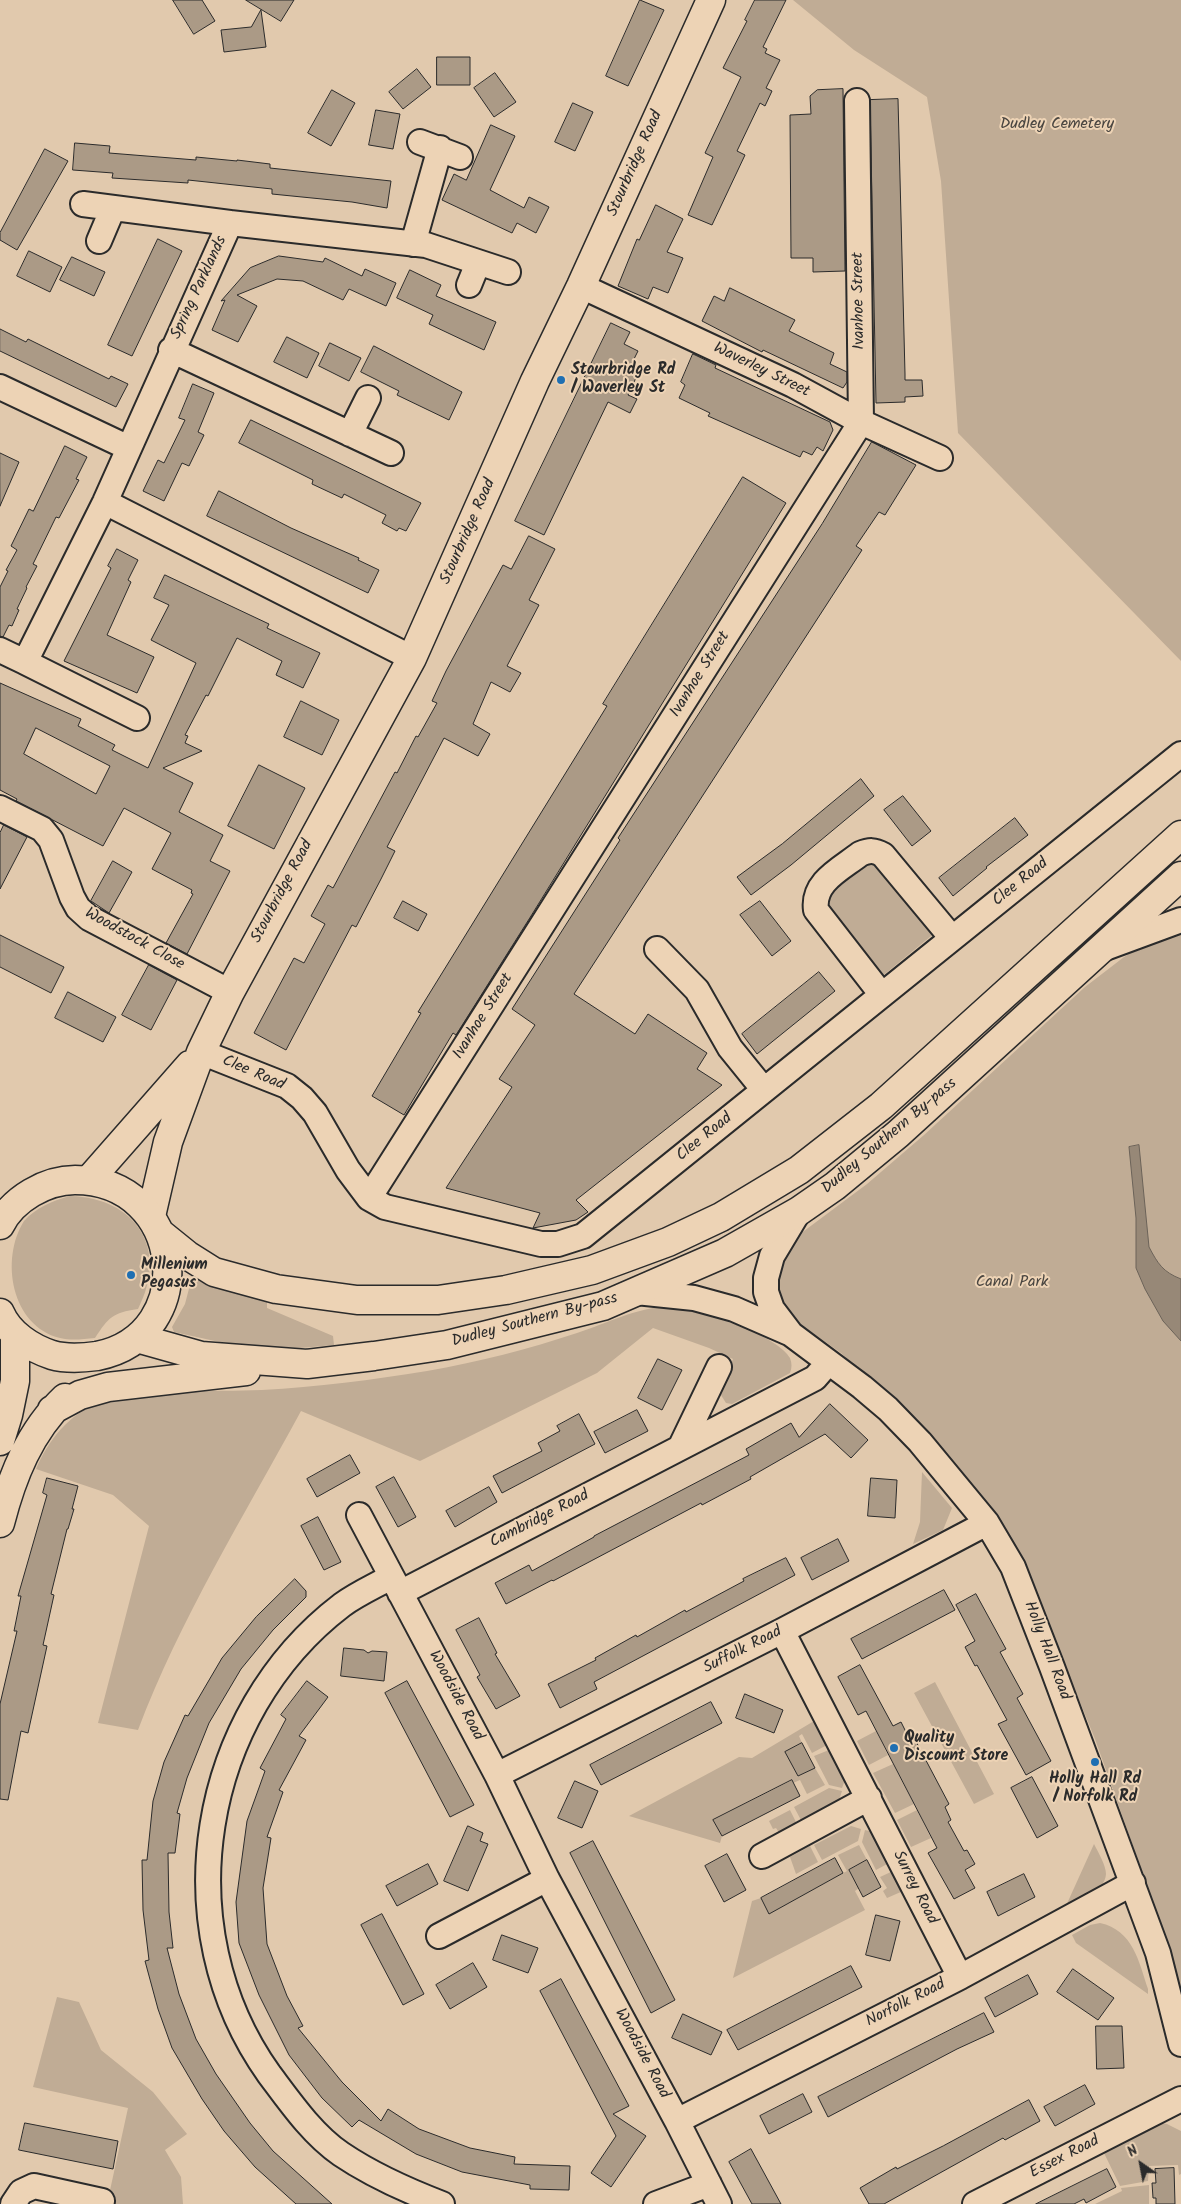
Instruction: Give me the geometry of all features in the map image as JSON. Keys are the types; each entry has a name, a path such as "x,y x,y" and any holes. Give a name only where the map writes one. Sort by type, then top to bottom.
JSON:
{"main road":[{"name":"Stourbridge Road","path":"156,1225 168,1142 201,1052 230,992 412,658 535,380 581,286 710,0"},
{"name":"Dudley Southern By-pass","path":"5,1211 30,1194 48,1185 68,1180 89,1180 112,1186 135,1200 156,1225 187,1255 214,1272 276,1289 357,1300 438,1300 506,1290 592,1270 668,1242 721,1217 799,1170 881,1106 1181,835"},
{"name":"Dudley Southern By-pass","path":"136,1338 201,1356 307,1364 374,1356 456,1343 603,1306 725,1253 799,1211 835,1186 898,1134 1181,876"},
{"name":"Stourbridge Road","path":"89,1180 201,1052"},
{"path":"0,1523 18,1468 39,1426 52,1410 114,1352 136,1338 155,1316 166,1290 168,1262 156,1225"},
{"path":"4,1321 36,1350 61,1358 87,1357 114,1352"},
{"path":"0,1441 15,1381 4,1321"},
{"path":"52,1410 80,1394 108,1387 307,1364"}],"street":[{"name":"Ivanhoe Street","path":"369,1198 861,422 857,101"},
{"path":"413,244 440,149"},
{"path":"83,204 230,223"},
{"path":"99,242 113,208"},
{"name":"Spring Parklands","path":"25,662 105,502 230,223 426,246 508,272"},
{"path":"468,285 478,262"},
{"name":"Waverley Street","path":"581,286 793,385 861,422 940,458"},
{"path":"172,350 391,453"},
{"path":"1,391 129,448"},
{"path":"350,434 368,398"},
{"path":"105,502 412,658"},
{"path":"0,650 138,718"},
{"name":"Clee Road","path":"201,1052 286,1086 302,1098 314,1113 348,1170 369,1198 385,1207 541,1244 558,1244 583,1236 1181,754"},
{"name":"Woodstock Close","path":"0,808 42,829 52,840 72,897 78,908 89,918 230,992"},
{"path":"882,995 816,910 814,902 822,884 860,854 876,851 883,856 952,938"},
{"path":"1102,949 1181,920"},
{"path":"657,949 697,990 730,1048 764,1090"},
{"name":"Holly Hall Road","path":"791,1334 772,1309 766,1292 766,1278 772,1256 799,1211"},
{"name":"Holly Hall Road","path":"636,1292 694,1298 734,1309 791,1334 862,1387 888,1409 920,1442 987,1523 1012,1567 1032,1613 1133,1882 1158,1953 1181,2044"},
{"name":"Cambridge Road","path":"442,2204 412,2193 341,2154 310,2126 287,2099 244,2035 227,1994 215,1954 209,1917 210,1834 224,1777 236,1743 256,1702 282,1665 307,1637 343,1605 396,1585 680,1448 815,1378 828,1363"},
{"path":"680,1448 719,1367"},
{"name":"Woodside Road","path":"359,1515 497,1775 547,1879 677,2121 714,2194"},
{"name":"Suffolk Road","path":"497,1775 782,1631 987,1523"},
{"name":"Surrey Road","path":"782,1631 960,1977"},
{"path":"762,1856 869,1798"},
{"path":"439,1936 547,1879"},
{"name":"Norfolk Road","path":"677,2121 960,1977 1133,1882"},
{"name":"Essex Road","path":"975,2204 1181,2099"},
{"path":"13,2204 21,2192 34,2186 102,2201"},
{"path":"656,2204 714,2194"}],"green space":[{"name":"Dudley Cemetery","path":"793,0 1181,0 1181,661 958,433 941,181 927,97 854,50"},
{"path":"864,860 880,864 936,932 880,978 825,906 826,892"},
{"name":"Canal Park","path":"1181,931 1181,1989 1167,1942 1095,1739 1031,1582 993,1509 911,1420 841,1353 790,1317 781,1303 777,1287 780,1264 787,1249 800,1234 867,1184 924,1135 1085,987 1124,957 1157,937"},
{"path":"70,1196 93,1199 113,1206 129,1217 141,1231 148,1248 150,1267 147,1287 138,1309 122,1312 112,1317 95,1338 78,1340 60,1338 43,1331 30,1320 21,1306 12,1272 17,1236 24,1221 45,1205"},
{"path":"192,1277 230,1291 267,1300 267,1308 333,1336 334,1345 289,1349 251,1349 174,1332 172,1327 185,1304"},
{"path":"668,1306 704,1311 761,1335 774,1343 790,1358 792,1366 790,1373 732,1404 726,1403 719,1392 733,1359 709,1348 653,1328 597,1373 420,1461 301,1411 193,1608 173,1648 138,1730 98,1723 149,1526 113,1495 36,1469 53,1438 69,1421 100,1403 138,1395 303,1387 365,1380 465,1364 522,1350 633,1313"},
{"path":"922,1472 952,1508 943,1530 913,1544 920,1522"},
{"path":"935,1682 994,1794 974,1804 914,1693"},
{"path":"814,1721 827,1745 812,1753 802,1734 799,1736 802,1743 786,1752 798,1776 815,1768 825,1785 807,1794 800,1780 793,1783 791,1780 713,1820 722,1836 720,1843 629,1816 739,1757 752,1758"},
{"path":"876,1731 888,1755 869,1765 857,1741"},
{"path":"829,1750 845,1780 842,1788 829,1785 814,1756"},
{"path":"893,1764 914,1804 895,1813 873,1773"},
{"path":"829,1788 842,1791 838,1803 802,1822 794,1807"},
{"path":"790,1810 797,1824 780,1834 776,1828 773,1829 769,1821"},
{"path":"917,1810 931,1838 911,1847 897,1820"},
{"path":"851,1826 861,1829 858,1841 822,1860 814,1845"},
{"path":"865,1830 873,1832 889,1863 876,1870 862,1842"},
{"path":"1094,1844 1105,1867 1105,1880 1096,1891 1065,1908"},
{"path":"859,1845 867,1860 849,1870 859,1888 855,1891 865,1910 733,1978 752,1901 761,1898 770,1913 847,1871 838,1855"},
{"path":"810,1846 818,1862 796,1874 790,1857"},
{"path":"893,1871 903,1891 887,1898 883,1891 887,1888 880,1877"},
{"path":"1100,1923 1120,1932 1133,1948 1138,1958 1148,1994 1076,1943 1072,1935 1090,1925"},
{"path":"57,1997 79,2002 101,2050 153,2092 187,2134 165,2150 181,2177 183,2204 107,2204 128,2108 33,2087"},
{"path":"1160,2123 1167,2124 1181,2131 1181,2174 1179,2175 1178,2165 1149,2166 1148,2181 1120,2186 1104,2153"},
{"path":"1149,2185 1149,2204 1095,2204 1122,2191 1121,2188"}],"shaded area":[{"path":"1139,1145 1149,1247 1162,1267 1181,1279 1181,1341 1163,1321 1145,1289 1136,1268 1136,1218 1129,1147"}],"building":[{"path":"173,0 202,0 215,21 194,34"},
{"path":"246,0 294,0 281,21"},
{"path":"640,0 664,10 628,86 606,76"},
{"path":"755,0 786,0 763,47 767,49 765,53 780,60 766,88 772,91 765,106 760,103 737,151 745,155 712,225 688,215 713,157 705,153 741,77 723,68 747,21 745,20"},
{"path":"261,10 266,47 224,52 221,30 251,27"},
{"path":"437,57 470,57 470,85 437,85"},
{"path":"417,69 431,87 403,109 389,92"},
{"path":"495,73 516,102 494,117 474,88"},
{"path":"843,89 845,271 813,272 813,258 791,258 790,115 811,114 810,96 817,90"},
{"path":"332,90 355,103 331,146 308,133"},
{"path":"898,99 905,380 922,380 923,396 905,397 905,402 876,403 870,100"},
{"path":"573,103 593,112 575,151 555,142"},
{"path":"376,110 400,114 393,149 369,145"},
{"path":"491,125 515,136 490,190 524,208 529,197 549,207 536,233 517,223 512,233 442,200 454,174 466,180"},
{"path":"75,143 110,146 109,153 196,160 196,157 237,160 270,164 270,168 391,181 387,208 352,202 272,194 272,189 188,180 188,183 112,178 113,173 73,170"},
{"path":"45,149 68,161 17,250 0,240 0,233"},
{"path":"656,205 683,219 667,252 683,258 668,293 653,287 648,299 618,286 637,239 639,240"},
{"path":"158,239 182,251 132,356 108,345"},
{"path":"29,251 62,267 50,292 17,276"},
{"path":"279,256 323,262 325,258 362,276 365,269 396,283 386,306 349,289 343,300 303,281 277,279 237,295 257,306 238,342 212,330 225,300 221,301 250,268"},
{"path":"72,257 105,272 94,296 60,280"},
{"path":"410,270 441,285 436,296 496,322 484,350 429,324 433,315 397,298"},
{"path":"730,288 795,320 789,331 834,353 830,364 847,372 847,382 843,388 763,350 762,352 702,321 714,296 724,301"},
{"path":"611,323 630,332 624,344 638,351 632,363 641,367 628,395 637,399 630,413 608,402 544,535 515,521"},
{"path":"0,329 26,342 28,339 109,379 111,376 128,384 116,407 0,351"},
{"path":"287,337 319,353 307,378 274,362"},
{"path":"330,343 361,358 349,381 319,366"},
{"path":"374,346 462,392 449,420 397,395 399,391 361,372"},
{"path":"693,354 716,365 715,368 830,422 833,430 823,451 817,447 812,455 803,451 800,457 708,416 710,413 679,398 685,385 681,382"},
{"path":"193,384 214,393 198,432 204,435 189,466 182,463 164,501 143,491 158,460 164,463 185,420 179,418"},
{"path":"251,420 421,503 406,531 399,528 397,531 382,523 386,515 344,494 342,498 312,484 313,480 239,443"},
{"path":"872,442 916,465 885,515 879,512 856,546 862,550 574,994 635,1034 648,1014 707,1053 697,1069 722,1085 576,1200 588,1212 576,1220 533,1228 540,1213 446,1188 512,1087 499,1079 535,1025 512,1009 620,840 618,838 822,524"},
{"path":"65,446 87,457 76,479 79,480 59,518 56,517 33,564 37,566 26,587 12,626 9,625 3,637 0,636 0,587 8,571 6,570 17,550 11,546 29,509 33,511"},
{"path":"0,453 19,462 0,506"},
{"path":"743,477 786,503 531,916 456,1035 453,1033 404,1115 372,1096 421,1013 418,1012 607,706 603,704"},
{"path":"219,491 291,528 359,558 358,560 379,570 368,593 207,516"},
{"path":"529,536 555,549 529,600 539,605 507,666 521,673 510,692 491,682 473,724 490,734 478,756 444,738 387,847 395,851 381,879 356,927 352,925 286,1050 254,1033 294,958 304,963 325,924 311,916 328,885 333,888 395,772 397,773 416,736 418,737 437,703 432,701 446,671 503,565 511,569"},
{"path":"117,549 138,560 128,580 131,582 107,635 154,657 137,693 64,661 111,568 108,566"},
{"path":"165,575 269,624 267,628 320,653 303,688 276,675 282,661 237,638 208,696 206,695 185,735 188,736 185,743 202,751 163,768 193,783 179,812 223,835 210,861 230,871 187,954 166,943 193,894 191,893 192,890 152,869 171,833 124,808 103,846 16,801 17,799 0,790 0,683 81,719 78,726 115,745 112,750 148,768 196,663 151,640 169,605 154,598","holes":["36,728 110,766 96,794 24,754"]},
{"path":"301,701 339,720 322,755 284,737"},
{"path":"259,765 305,788 274,849 228,826"},
{"path":"861,779 874,796 791,865 751,895 737,877 782,844"},
{"path":"903,796 931,831 912,846 884,810"},
{"path":"1015,818 1028,835 986,867 953,896 939,878"},
{"path":"4,825 27,837 0,889 0,833"},
{"path":"113,861 132,872 109,913 91,901"},
{"path":"403,901 427,914 418,931 394,918"},
{"path":"760,901 791,941 772,956 740,915"},
{"path":"0,935 64,967 51,993 0,967"},
{"path":"149,965 177,980 151,1030 122,1015"},
{"path":"819,972 835,991 757,1054 742,1034"},
{"path":"68,992 116,1017 103,1042 55,1018"},
{"path":"658,1359 682,1370 662,1410 638,1398"},
{"path":"830,1404 868,1440 851,1458 825,1434 750,1477 751,1479 506,1604 495,1583 529,1565 532,1571 594,1536 749,1455 746,1449 791,1423 799,1437"},
{"path":"637,1410 648,1431 605,1453 594,1432"},
{"path":"579,1414 595,1444 502,1493 493,1476 542,1451 538,1443 560,1431 557,1426"},
{"path":"350,1455 360,1473 317,1497 307,1479"},
{"path":"394,1477 416,1517 398,1527 376,1487"},
{"path":"47,1478 78,1486 72,1509 74,1509 67,1529 51,1594 54,1595 43,1645 47,1646 28,1733 21,1731 8,1800 0,1799 0,1704 17,1631 14,1631 21,1596 18,1596 47,1495 43,1493"},
{"path":"871,1478 897,1480 895,1518 868,1516"},
{"path":"489,1487 497,1502 455,1527 446,1511"},
{"path":"318,1517 341,1562 324,1570 301,1526"},
{"path":"838,1539 849,1561 812,1580 801,1558"},
{"path":"786,1558 795,1575 594,1682 597,1689 560,1708 548,1684 596,1660 595,1658 636,1635 637,1637 685,1610 686,1612 744,1581 743,1579"},
{"path":"295,1579 306,1591 306,1597 273,1630 241,1669 209,1723 187,1778 177,1813 180,1814 175,1853 168,1853 169,1912 173,1948 167,1948 179,1994 196,2039 216,2074 250,2123 273,2151 332,2204 296,2204 255,2167 224,2131 202,2099 172,2048 158,2009 145,1961 149,1960 143,1910 142,1860 147,1860 153,1801 164,1762 185,1715 188,1716 222,1658 256,1617"},
{"path":"944,1590 955,1610 862,1659 851,1639"},
{"path":"976,1594 1006,1649 1000,1652 1023,1694 1017,1698 1051,1761 1026,1775 998,1724 1007,1720 965,1647 975,1641 956,1605"},
{"path":"479,1618 497,1653 495,1654 520,1696 496,1709 477,1677 480,1675 456,1630"},
{"path":"344,1648 364,1650 368,1653 372,1651 387,1652 384,1681 341,1676"},
{"path":"860,1665 893,1726 901,1722 907,1734 911,1732 949,1804 945,1807 951,1820 948,1822 964,1851 967,1850 975,1864 965,1870 975,1888 954,1899 928,1853 937,1848 866,1711 858,1715 838,1677"},
{"path":"307,1681 328,1697 299,1736 306,1740 279,1790 283,1792 267,1837 271,1838 263,1888 267,1944 287,1996 303,2026 298,2028 342,2082 381,2121 388,2109 419,2129 470,2148 515,2157 514,2164 570,2166 569,2190 530,2189 530,2185 462,2172 416,2154 359,2120 352,2127 322,2098 289,2055 259,1995 239,1943 236,1902 247,1821 265,1771 260,1768 286,1719 281,1715"},
{"path":"407,1681 474,1805 450,1817 385,1693"},
{"path":"745,1694 783,1710 774,1733 736,1718"},
{"path":"711,1702 722,1723 601,1785 590,1765"},
{"path":"802,1743 815,1768 798,1776 785,1752"},
{"path":"1032,1777 1058,1826 1037,1838 1011,1788"},
{"path":"792,1780 800,1796 722,1836 713,1820"},
{"path":"575,1781 598,1791 582,1828 558,1818"},
{"path":"468,1826 483,1833 480,1841 488,1844 468,1891 444,1881"},
{"path":"593,1841 675,2000 651,2013 570,1853"},
{"path":"727,1854 746,1890 724,1902 705,1866"},
{"path":"835,1858 843,1873 769,1914 761,1898"},
{"path":"867,1860 881,1887 863,1897 849,1870"},
{"path":"428,1864 438,1884 397,1906 386,1886"},
{"path":"1024,1874 1035,1897 998,1916 987,1892"},
{"path":"382,1914 424,1994 403,2005 361,1925"},
{"path":"876,1915 900,1921 890,1961 866,1955"},
{"path":"502,1935 538,1948 528,1973 493,1960"},
{"path":"473,1963 487,1987 450,2009 436,1985"},
{"path":"851,1966 862,1987 738,2050 727,2030"},
{"path":"1073,1969 1114,1998 1098,2020 1057,1992"},
{"path":"1028,1975 1038,1994 995,2017 985,1998"},
{"path":"561,1979 629,2106 613,2114 646,2136 611,2187 591,2173 616,2136 540,1991"},
{"path":"984,2013 994,2032 957,2049 828,2117 818,2097"},
{"path":"683,2014 722,2032 711,2055 672,2038"},
{"path":"1096,2026 1122,2026 1124,2068 1097,2069"},
{"path":"1085,2085 1095,2104 1055,2126 1044,2107"},
{"path":"803,2094 812,2112 769,2134 760,2116"},
{"path":"1029,2100 1040,2121 1005,2140 1003,2138 884,2204 869,2204 860,2188 896,2167 897,2169 943,2146"},
{"path":"25,2123 118,2141 113,2169 19,2150"},
{"path":"751,2149 781,2204 752,2204 729,2162"},
{"path":"1174,2168 1175,2204 1156,2204 1156,2198 1153,2198 1152,2183 1156,2183 1155,2169"},
{"path":"1107,2169 1116,2187 1086,2203 1084,2199 1074,2204 1036,2204"}],"place":[{"name":"Stourbridge Rd / Waverley St","path":"561,380"},
{"name":"Millenium Pegasus","path":"131,1275"},
{"name":"Quality Discount Store","path":"894,1748"},
{"name":"Holly Hall Rd / Norfolk Rd","path":"1095,1762"}]}
